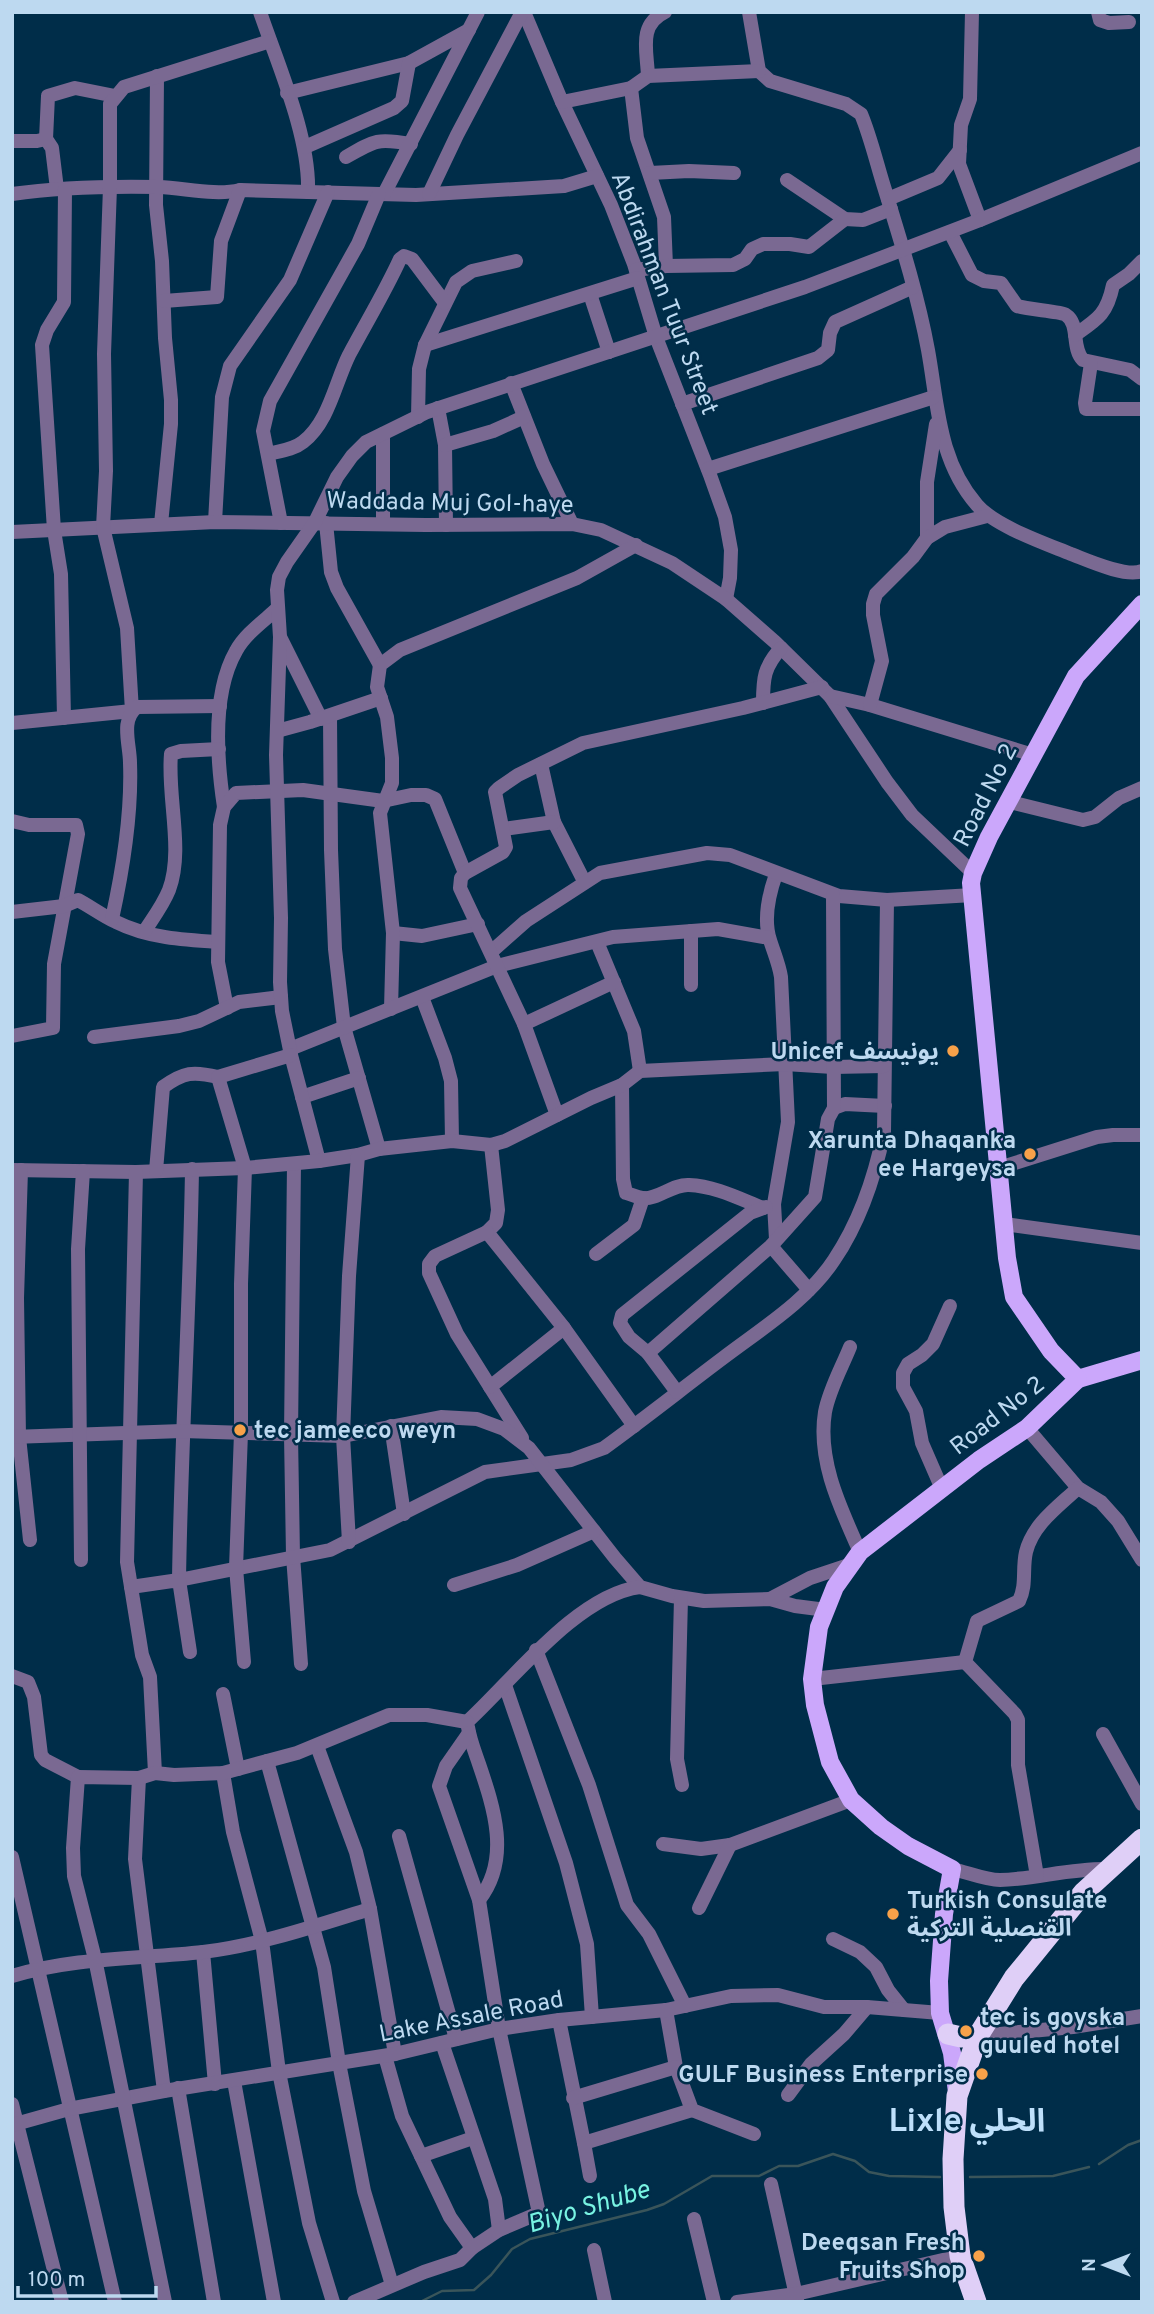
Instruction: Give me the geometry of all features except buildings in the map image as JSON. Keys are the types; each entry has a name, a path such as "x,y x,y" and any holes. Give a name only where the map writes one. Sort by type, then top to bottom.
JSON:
{"highway":[{"path":"976,2302 960,2256 954,2207 953,2159 957,2096 978,2036 1014,1978 1084,1892 1142,1839"},
{"path":"948,2034 965,2038 978,2036"}],"main road":[{"name":"Road No 2","path":"952,1869 908,1846 881,1827 851,1800 830,1762 815,1705 812,1679 819,1627 835,1587 855,1558 979,1460 1027,1429 1078,1379 1051,1351 1014,1297 1004,1224 972,873 1076,676 1142,604"},
{"path":"1078,1379 1142,1360"},
{"path":"952,1869 944,1914 939,1981 940,2013 948,2034 957,2096"}],"street":[{"path":"260,12 305,147 309,174 308,192"},
{"path":"281,523 263,423 270,401 358,244 478,12"},
{"path":"429,194 457,135 523,12"},
{"name":"Abdirahman Tuur Street","path":"523,12 611,205 637,274 656,337 725,517 731,550 726,599"},
{"path":"648,76 647,30 652,18 665,12"},
{"path":"749,12 759,71 770,81 856,108 865,123 904,250 928,349 937,417 947,456 975,503 987,516 1008,527 1099,565 1131,573 1142,571"},
{"path":"972,12 970,99 961,125 960,164 980,220"},
{"path":"1098,12 1100,20 1109,23 1129,22"},
{"path":"287,93 409,63 469,30"},
{"path":"132,711 127,628 103,527 110,104 124,87 270,41"},
{"path":"305,147 394,108 402,101 409,63"},
{"path":"562,102 631,88 648,76 759,71"},
{"path":"157,76 156,187 171,424 161,524"},
{"path":"64,718 61,574 54,530 42,345 47,330 64,302 61,189 52,148 46,139 48,96 75,88 115,96"},
{"path":"631,88 637,138 664,217 666,267"},
{"path":"12,141 46,139"},
{"path":"346,156 369,143 384,139 411,144"},
{"path":"787,180 845,219 863,220 938,178 960,150"},
{"path":"319,1161 291,1052 281,998 276,792 280,637 277,590 279,577 287,562 320,523 337,477 352,456 366,442 438,408 805,287 950,232 1142,153"},
{"path":"650,173 734,173"},
{"path":"12,194 61,189 156,187 230,193 240,190 429,194 564,186 597,176"},
{"path":"164,301 217,297 221,241 240,190"},
{"path":"215,522 222,397 230,366 290,280 328,192"},
{"path":"425,345 590,294 637,274 666,267 733,265 745,259 752,249 763,244 809,247 845,219"},
{"path":"950,232 972,275 984,281 1001,283 1017,306 1062,313 1073,322 1079,356 1091,363 1130,370 1142,379"},
{"path":"268,454 293,448 306,440 323,416 348,358 400,259 404,256 412,259 445,303"},
{"path":"418,416 419,369 425,345 456,282 464,274 516,261"},
{"path":"1074,335 1102,316 1110,300 1113,285 1142,261"},
{"path":"682,404 818,358 828,350 830,333 835,322 913,287"},
{"path":"590,294 610,352"},
{"path":"1091,363 1086,409 1142,409"},
{"path":"511,383 543,464 572,524"},
{"path":"708,469 934,397"},
{"path":"438,408 445,445 446,525"},
{"path":"445,445 493,431 524,417"},
{"path":"928,538 927,482 937,417"},
{"path":"383,434 383,524"},
{"path":"870,705 881,662 873,604 876,594 928,538 945,527 987,516"},
{"name":"Waddada Muj Gol-haye","path":"12,532 215,522 572,524 601,530 672,564 726,599 781,648 826,692 912,815 972,873"},
{"path":"320,523 337,587 380,665 377,687 387,717 391,758 391,783 380,813 393,933 391,1009"},
{"path":"380,665 400,650 577,578 636,545"},
{"path":"227,1008 218,962 220,825 224,807 220,784 220,706 228,667 237,648 278,608"},
{"path":"280,637 326,718 335,949 344,1027 379,1149"},
{"path":"763,703 766,669 769,660 781,648"},
{"path":"557,1115 524,1024 460,888 461,878 465,873 503,852 506,839 495,792 519,775 583,743 763,703 826,692 1033,755"},
{"path":"277,731 326,718 381,698"},
{"path":"112,919 125,845 131,765 127,720 137,707 220,706"},
{"path":"12,723 132,711"},
{"path":"144,932 164,903 175,863 171,754 219,748"},
{"path":"541,764 554,822 584,881"},
{"path":"1010,802 1083,820 1095,817 1119,798 1142,788"},
{"path":"224,807 236,793 303,790 383,801 411,795 426,796 435,799 465,873"},
{"path":"12,821 29,825 76,825 78,834 54,964 53,1028 12,1036"},
{"path":"503,830 554,822"},
{"path":"494,959 526,921 600,873 707,853 730,855 833,895 887,900 973,895"},
{"path":"776,874 767,914 769,938 776,954 781,978 788,1122 769,1206 773,1243 809,1290"},
{"path":"648,1353 773,1243 815,1197 828,1119 834,1108 833,895"},
{"path":"12,912 64,906 78,900 112,919 144,932 172,939 218,942"},
{"path":"131,1587 330,1550 485,1472 571,1460 604,1448 809,1290 834,1260 860,1212 878,1161 884,1132 887,900"},
{"path":"393,933 422,936 478,923"},
{"path":"156,1171 163,1087 178,1076 196,1072 218,1077 291,1052 344,1027 422,997 494,959 613,937 691,931 718,929 769,938"},
{"path":"691,931 691,985"},
{"path":"597,942 634,1031 640,1070"},
{"path":"524,1024 614,982"},
{"path":"422,997 451,1081 452,1141"},
{"path":"94,1037 179,1026 199,1021 239,1002 281,998"},
{"path":"30,1540 16,1437 17,1170 136,1172 245,1168 319,1161 379,1149 452,1141 491,1145 622,1084 640,1070 785,1064 833,1068 884,1066"},
{"path":"218,1077 245,1168 236,1568 244,1662"},
{"path":"302,1097 359,1078"},
{"path":"622,1084 622,1179 626,1192 643,1198 652,1197 667,1189 686,1184 709,1187 769,1206"},
{"path":"834,1108 845,1104 885,1107"},
{"path":"999,1168 1097,1137 1142,1135"},
{"path":"491,1145 498,1210 496,1223 487,1232 435,1256 429,1264 429,1273 457,1334 529,1448 640,1587"},
{"path":"349,1542 343,1436 349,1276 358,1155"},
{"path":"294,1164 291,1434 293,1556 301,1664"},
{"path":"190,1652 179,1580 182,1431 190,1300 192,1169"},
{"path":"81,1560 78,1249 83,1171"},
{"path":"136,1172 127,1563 142,1655 150,1677 155,1773"},
{"path":"596,1254 634,1225 643,1198"},
{"path":"677,1392 648,1353 629,1337 620,1323 622,1315 750,1213 769,1206"},
{"path":"1004,1224 1142,1243"},
{"path":"487,1232 564,1328 635,1426"},
{"path":"942,1489 922,1443 916,1411 903,1387 902,1373 908,1364 933,1344 950,1306"},
{"path":"490,1388 564,1328"},
{"path":"770,1599 855,1558 834,1494 825,1439 825,1410 850,1346"},
{"path":"16,1437 182,1431 343,1436 441,1417 478,1419 504,1429 529,1448"},
{"path":"391,1426 404,1514"},
{"path":"1027,1429 1078,1488 1101,1502 1118,1521 1142,1560"},
{"path":"965,1662 977,1621 1019,1601 1024,1587 1026,1554 1034,1529 1078,1488"},
{"path":"454,1585 517,1565 594,1531"},
{"path":"354,2302 424,2272 448,2266 499,2230 539,2213 499,2029 480,1900 439,1786 446,1766 468,1728 536,1650 590,1607 631,1588 640,1587 704,1601 770,1599 826,1610"},
{"path":"681,1598 677,1759 682,1785"},
{"path":"536,1650 589,1785 627,1905 649,1934 684,2006"},
{"path":"812,1679 965,1662"},
{"path":"965,1662 1018,1720 1018,1765 1037,1876"},
{"path":"12,1676 28,1682 34,1697 41,1755 45,1760 78,1777 139,1778 155,1773 223,1773 317,1746 389,1715 427,1715 468,1728"},
{"path":"505,1685 566,1863 587,1944 592,2017"},
{"path":"223,1694 238,1769"},
{"path":"468,1728 496,1822 499,1846 496,1869 480,1900"},
{"path":"1103,1734 1142,1804"},
{"path":"317,1746 356,1852 370,1909 390,2055 402,2116 450,2217 472,2248"},
{"path":"267,1761 324,1967 339,2063 364,2191 392,2285"},
{"path":"223,1773 233,1832 262,1941 279,2072 309,2223 333,2302"},
{"path":"78,1777 73,1848 74,1876 95,1959 165,2302"},
{"path":"139,1778 135,1859 148,1956 171,2089 214,2302"},
{"path":"663,1844 701,1849 730,1844 851,1800"},
{"path":"399,1836 473,2138 495,2199 499,2230"},
{"path":"699,1908 730,1844"},
{"path":"12,1857 115,2302"},
{"path":"952,1869 997,1880 1070,1870 1109,1869"},
{"path":"12,1976 38,1968 95,1959 203,1952 262,1941 370,1909"},
{"path":"833,1938 860,1952 876,1968 888,1990 904,2010"},
{"path":"203,1952 215,2084"},
{"name":"Lake Assale Road","path":"14,2124 69,2109 171,2089 390,2055 499,2029 559,2020 666,2010 731,1996 778,1995 824,2007 867,2007 940,2013"},
{"path":"788,2095 811,2064 844,2034 867,2007"},
{"path":"666,2010 676,2067 692,2110"},
{"path":"978,2036 1073,2028 1142,2016"},
{"path":"559,2020 590,2176"},
{"path":"573,2098 676,2067"},
{"path":"234,2081 274,2302"},
{"path":"12,2104 14,2124 62,2302"},
{"path":"583,2143 692,2110 754,2134"},
{"path":"421,2156 473,2138"},
{"path":"771,2184 797,2298"},
{"path":"694,2219 714,2302"},
{"path":"594,2250 605,2302"},
{"path":"737,2302 797,2298 960,2256"}],"waterway":[{"name":"Biyo Shube","path":"1099,2164 1128,2145 1142,2140"},
{"name":"Biyo Shube","path":"420,2302 442,2291 474,2290 491,2275 512,2249 530,2239 647,2210 664,2204 712,2176 759,2176 779,2166 798,2166 833,2154 855,2161 869,2172 889,2176 940,2177"},
{"path":"970,2177 1053,2176 1089,2167"}],"place":[{"name":"Unicef يونيسف","path":"953,1051"},
{"name":"Xarunta Dhaqanka ee Hargeysa","path":"1030,1154"},
{"name":"tec jameeco weyn","path":"240,1430"},
{"name":"Turkish Consulate القنصلية التركية","path":"893,1914"},
{"name":"tec is goyska guuled hotel","path":"966,2031"},
{"name":"GULF Business Enterprise","path":"982,2074"},
{"name":"Deeqsan Fresh Fruits Shop","path":"979,2256"}],"district":[{"name":"Lixle الحلي","path":"967,2120"}]}
